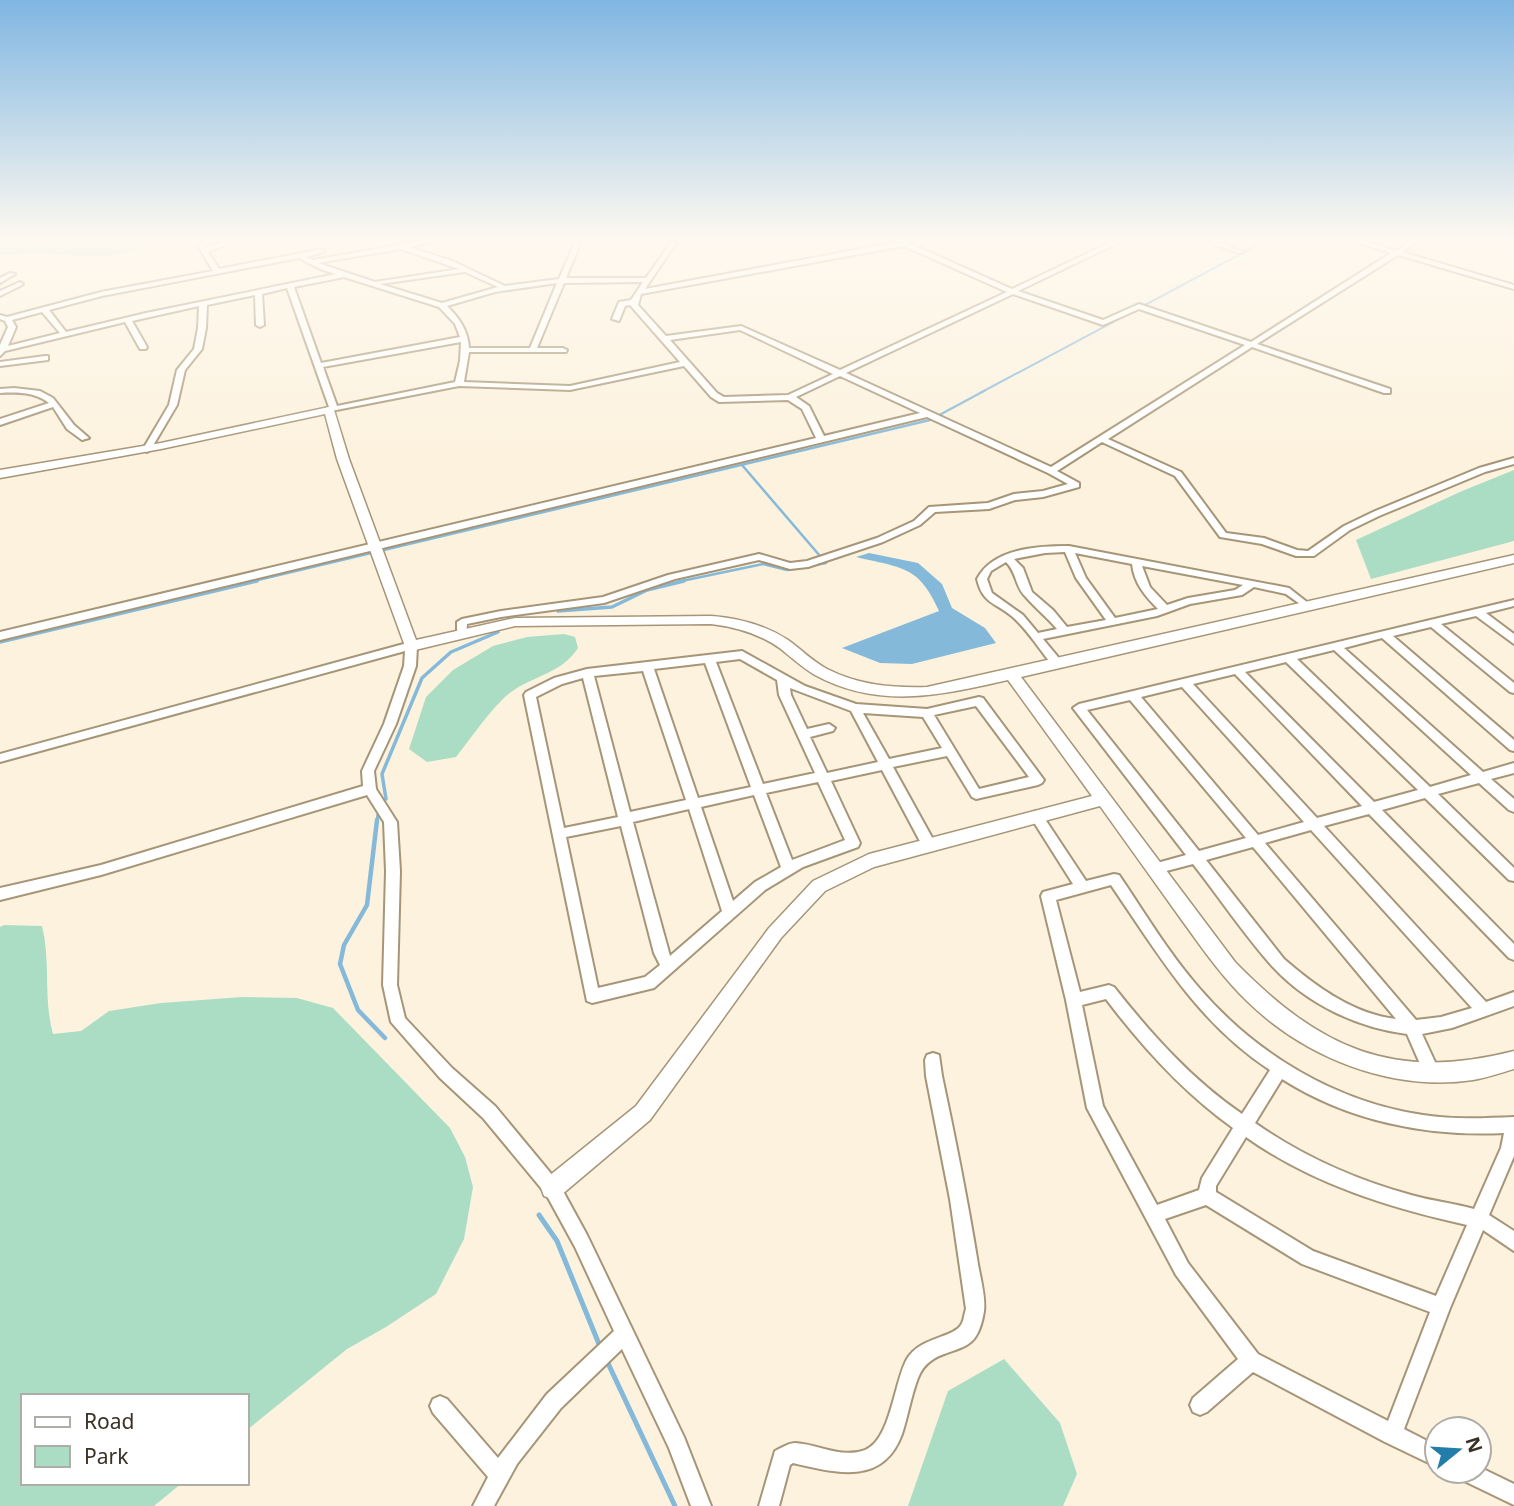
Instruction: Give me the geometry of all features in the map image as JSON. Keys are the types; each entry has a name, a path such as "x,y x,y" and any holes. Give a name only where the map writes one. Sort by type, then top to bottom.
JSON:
{"street":[{"path":"2,352 12,330 4,320 32,312"},
{"path":"47,312 65,335"},
{"path":"2,352 128,320 145,320 173,312"},
{"path":"147,449 173,405 181,370 198,349 203,312"},
{"path":"259,312 260,325"},
{"path":"299,312 377,552 411,646 412,655 390,724 368,771 370,789 390,822 393,871 390,985 399,1022 446,1073 489,1112 552,1188 677,1444 701,1506"},
{"path":"449,312 467,350 459,384"},
{"path":"533,349 548,312"},
{"path":"616,318 618,312"},
{"path":"642,312 664,340 719,398 790,397 969,312"},
{"path":"1072,312 1103,323 1126,312"},
{"path":"1157,312 1387,391"},
{"path":"1051,471 1304,312"},
{"path":"128,320 143,347"},
{"path":"462,634 462,622 604,600 672,577 754,558 763,557 790,566 808,564 880,540 917,523 932,509 989,506 1014,497 1043,495 1076,485 933,416 737,327 664,340"},
{"path":"318,366 464,339"},
{"path":"467,350 563,350"},
{"path":"0,364 45,358"},
{"path":"0,474 147,449 459,384 570,388 685,363"},
{"path":"0,391 16,389 41,396 54,404 66,425 85,438"},
{"path":"790,397 806,408 820,438"},
{"path":"0,422 54,404"},
{"path":"0,636 377,552 820,438 933,416"},
{"path":"1102,439 1178,474 1223,535 1264,541 1296,553 1310,555 1347,528 1376,514 1482,470 1514,461"},
{"path":"1069,549 1072,566 1100,600 1112,621"},
{"path":"1057,663 1018,616 992,598 983,585 987,570 1007,558 1033,550 1069,549 1289,591 1307,606"},
{"path":"1007,558 1018,568 1027,593 1049,612 1065,631"},
{"path":"0,758 411,646 515,622 711,620 752,628 779,642 819,671 850,684 902,692 931,691 1514,559"},
{"path":"1137,562 1138,579 1165,609"},
{"path":"1035,638 1165,609 1188,601 1240,593 1252,584"},
{"path":"1514,603 1079,708 1279,963 1308,988 1353,1013 1411,1026 1429,1026 1514,999"},
{"path":"1477,611 1514,640"},
{"path":"1432,622 1514,689"},
{"path":"1384,634 1514,747"},
{"path":"1336,646 1514,807"},
{"path":"783,680 785,695 853,843 788,869 729,910 649,983 592,996 530,695 558,681 587,673 743,655 783,680 818,696 855,708 927,713 979,701 1038,780 976,794 927,713"},
{"path":"1288,657 1514,876"},
{"path":"709,659 788,869"},
{"path":"647,666 729,910"},
{"path":"1237,670 1514,954"},
{"path":"587,673 661,953 668,967"},
{"path":"1011,673 1240,982 1283,1020 1325,1046 1404,1072 1433,1075 1493,1068 1514,1060"},
{"path":"1185,683 1483,1009"},
{"path":"1133,695 1411,1026 1433,1075"},
{"path":"855,708 929,844"},
{"path":"804,734 829,728"},
{"path":"558,834 758,789 949,751"},
{"path":"1156,869 1514,768"},
{"path":"0,894 102,870 370,789"},
{"path":"552,1188 643,1113 775,933 819,886 866,862 1103,799"},
{"path":"1036,816 1083,887"},
{"path":"1392,1435 1441,1307 1509,1148 1513,1125 1488,1128 1453,1127 1390,1117 1344,1102 1280,1068 1236,1035 1195,993 1114,879 1048,895 1074,1000 1095,1108 1182,1269 1251,1361 1392,1435 1423,1450"},
{"path":"1074,1000 1110,992 1134,1027 1196,1091 1245,1127 1292,1156 1366,1189 1432,1209 1478,1219 1514,1242"},
{"path":"769,1506 782,1458 788,1455 793,1453 846,1463 865,1460 883,1450 889,1440 909,1375 918,1360 936,1346 963,1336 974,1318 975,1309 959,1199 933,1060"},
{"path":"1207,1196 1209,1184 1280,1068"},
{"path":"1152,1215 1207,1196"},
{"path":"1207,1196 1308,1258 1441,1307"},
{"path":"483,1506 510,1457 554,1401 625,1334"},
{"path":"1200,1405 1251,1361"},
{"path":"440,1406 499,1475"},
{"path":"1493,1485 1514,1495"}],"green space":[{"path":"1514,470 1514,541 1371,579 1356,540"},
{"path":"564,634 575,637 578,648 572,656 557,668 507,695 456,757 427,762 409,749 426,697 453,670 493,646 527,637"},
{"path":"42,926 48,1007 53,1034 81,1031 109,1011 161,1003 242,997 297,998 333,1008 450,1128 465,1157 473,1187 464,1239 436,1294 347,1349 248,1429 248,1394 21,1394 21,1485 180,1485 154,1506 0,1506 0,927"},
{"path":"1004,1359 1060,1423 1077,1474 1063,1506 908,1506 948,1391"}],"water":[{"path":"869,553 918,563 942,584 952,608 985,628 996,643 912,664 880,663 842,648 939,611 924,585 907,571 856,557"}],"waterway":[{"path":"980,393 1131,312"},
{"path":"250,582 930,420 984,391"},
{"path":"677,582 763,564 787,570 826,563 742,465"},
{"path":"0,642 257,581"},
{"path":"558,611 612,607 647,590 684,581"},
{"path":"386,799 382,774 422,678 451,652 498,632"},
{"path":"377,822 378,815"},
{"path":"377,820 367,905 344,945 340,964 358,1010 385,1038"},
{"path":"539,1215 557,1241 601,1349"},
{"path":"606,1359 675,1506"}]}
